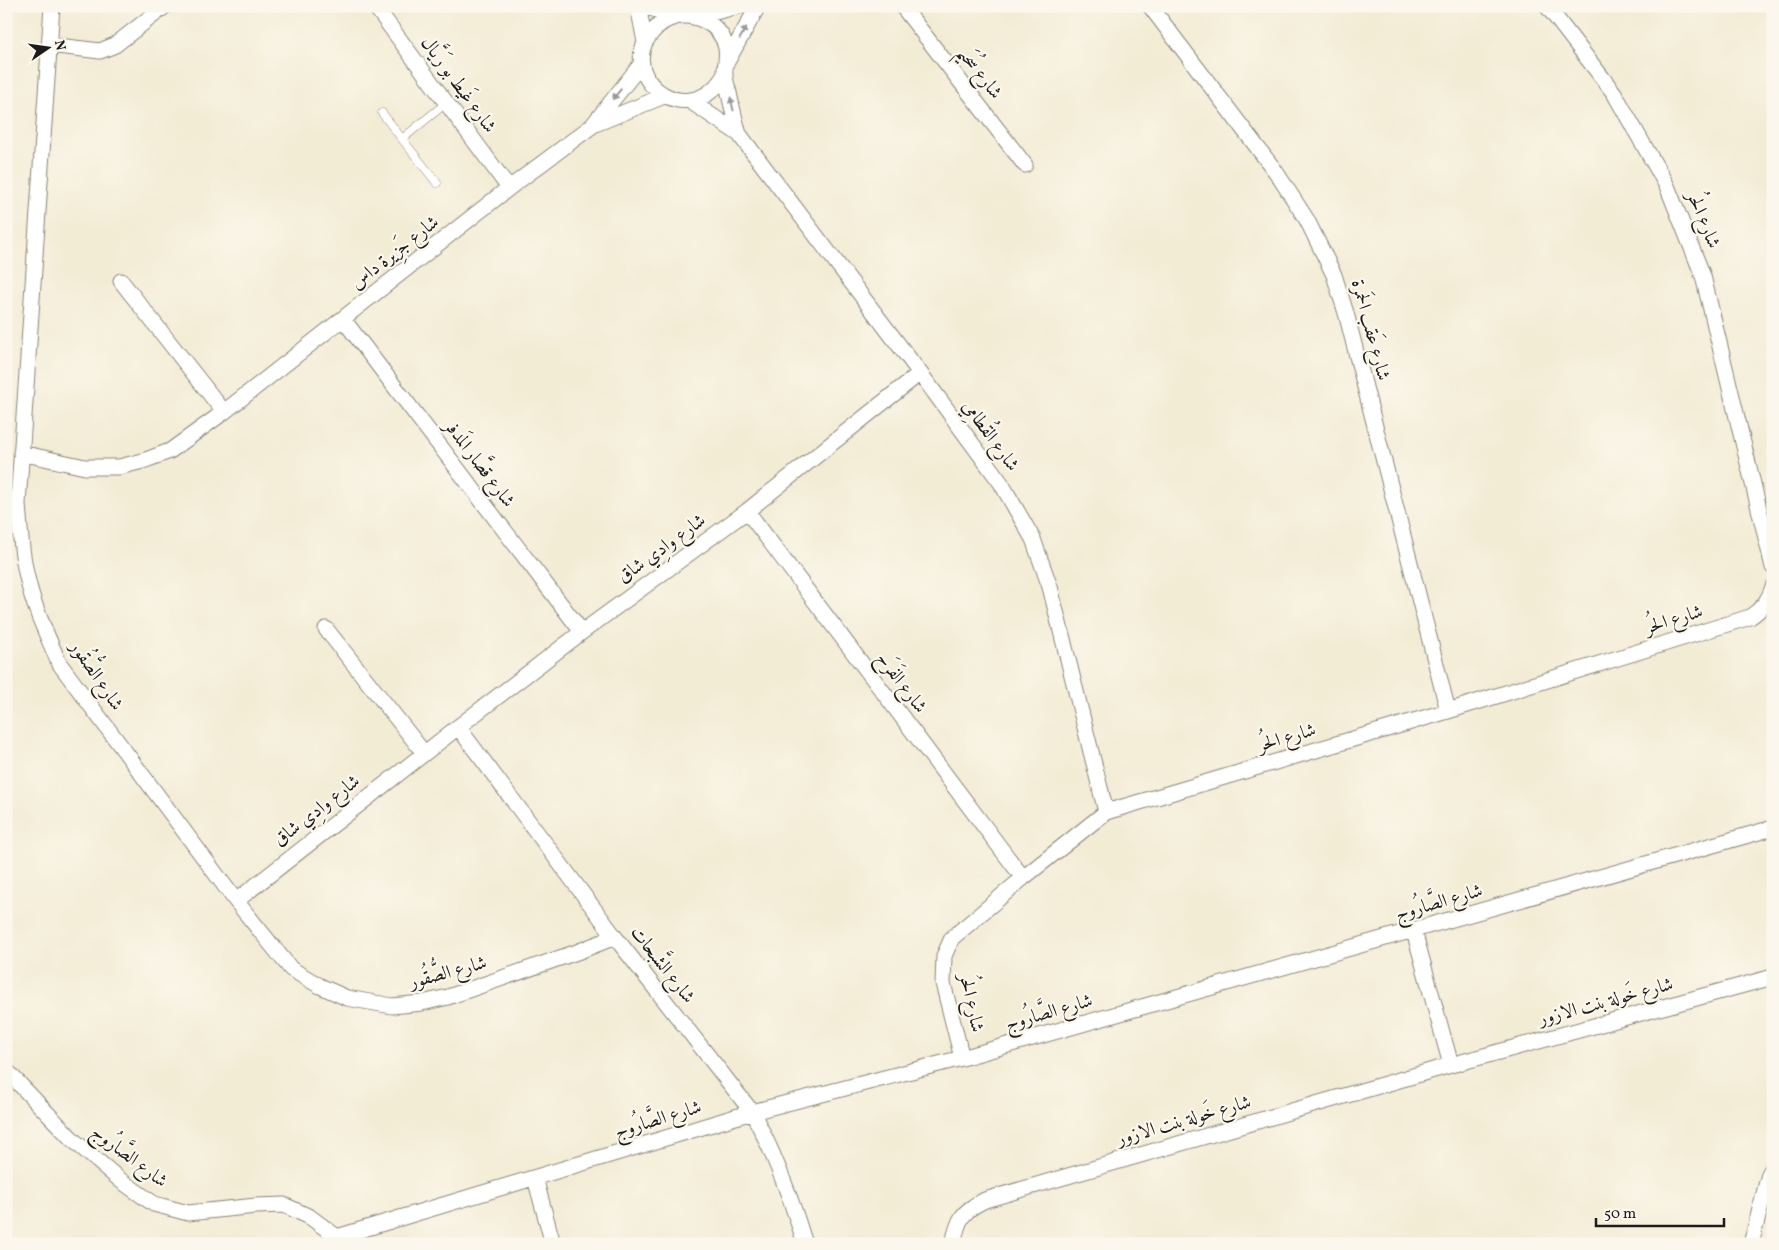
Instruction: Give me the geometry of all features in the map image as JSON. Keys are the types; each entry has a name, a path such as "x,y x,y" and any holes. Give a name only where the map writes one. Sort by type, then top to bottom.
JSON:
{"street":[{"name":"شارع الصُّقُور","path":"52,6 18,504 27,577 41,620 59,663 236,901 291,969 320,986 347,998 392,1006 422,1003 448,998 615,937"},
{"path":"49,45 100,51 115,45 165,6"},
{"name":"شارع غَيط بو رَيَّال","path":"375,6 509,188"},
{"path":"638,6 645,42"},
{"path":"644,6 675,16 696,17 739,6"},
{"path":"675,16 663,22 652,31 645,42 642,63 646,76 654,88 664,96 690,101 701,98 719,84 758,6"},
{"name":"شارع سُحَيم","path":"902,6 1025,165"},
{"name":"شارع عَقب الحَمرة","path":"1150,6 1276,172 1307,220 1334,275 1346,313 1448,712"},
{"name":"شارع الحُر","path":"1547,6 1614,93 1667,186 1675,204 1704,276 1773,567"},
{"path":"696,17 709,23 719,33 726,46 726,67"},
{"name":"شارع جَزِيرة داس","path":"592,126 642,63"},
{"name":"شارع القُطامِي","path":"726,67 739,134"},
{"name":"شارع جَزِيرة داس","path":"21,454 85,467 119,467 170,450 224,412 509,188 592,126 664,96"},
{"name":"شارع القُطامِي","path":"690,101 739,134 920,373 1000,483 1033,539 1050,587 1106,812"},
{"path":"121,280 224,412"},
{"name":"شارع قصَّار المَدفر","path":"344,319 582,632"},
{"name":"شارع وادِي شاق","path":"236,901 582,632 747,512 920,373"},
{"name":"شارع الفَرَح","path":"747,512 1023,878"},
{"name":"شارع الحُر","path":"962,1058 943,983 944,956 952,938 1106,812 1448,712 1750,617 1761,610 1772,595"},
{"path":"326,629 424,753"},
{"name":"شارع الشَّبحات","path":"458,727 615,937 752,1112 769,1142 805,1244"},
{"name":"شارع الصَّارُوج","path":"6,1070 72,1139 120,1180 154,1204 188,1213 284,1205 310,1217 333,1241 752,1112 962,1058 1773,828"},
{"path":"1414,931 1451,1065"},
{"name":"شارع خَولة بنت الازور","path":"953,1244 956,1226 968,1208 985,1200 1451,1065 1773,977"},
{"path":"1751,1244 1773,1168"},
{"path":"535,1178 553,1244"}],"lane":[{"path":"402,139 446,102"},
{"path":"382,113 437,183"}]}
